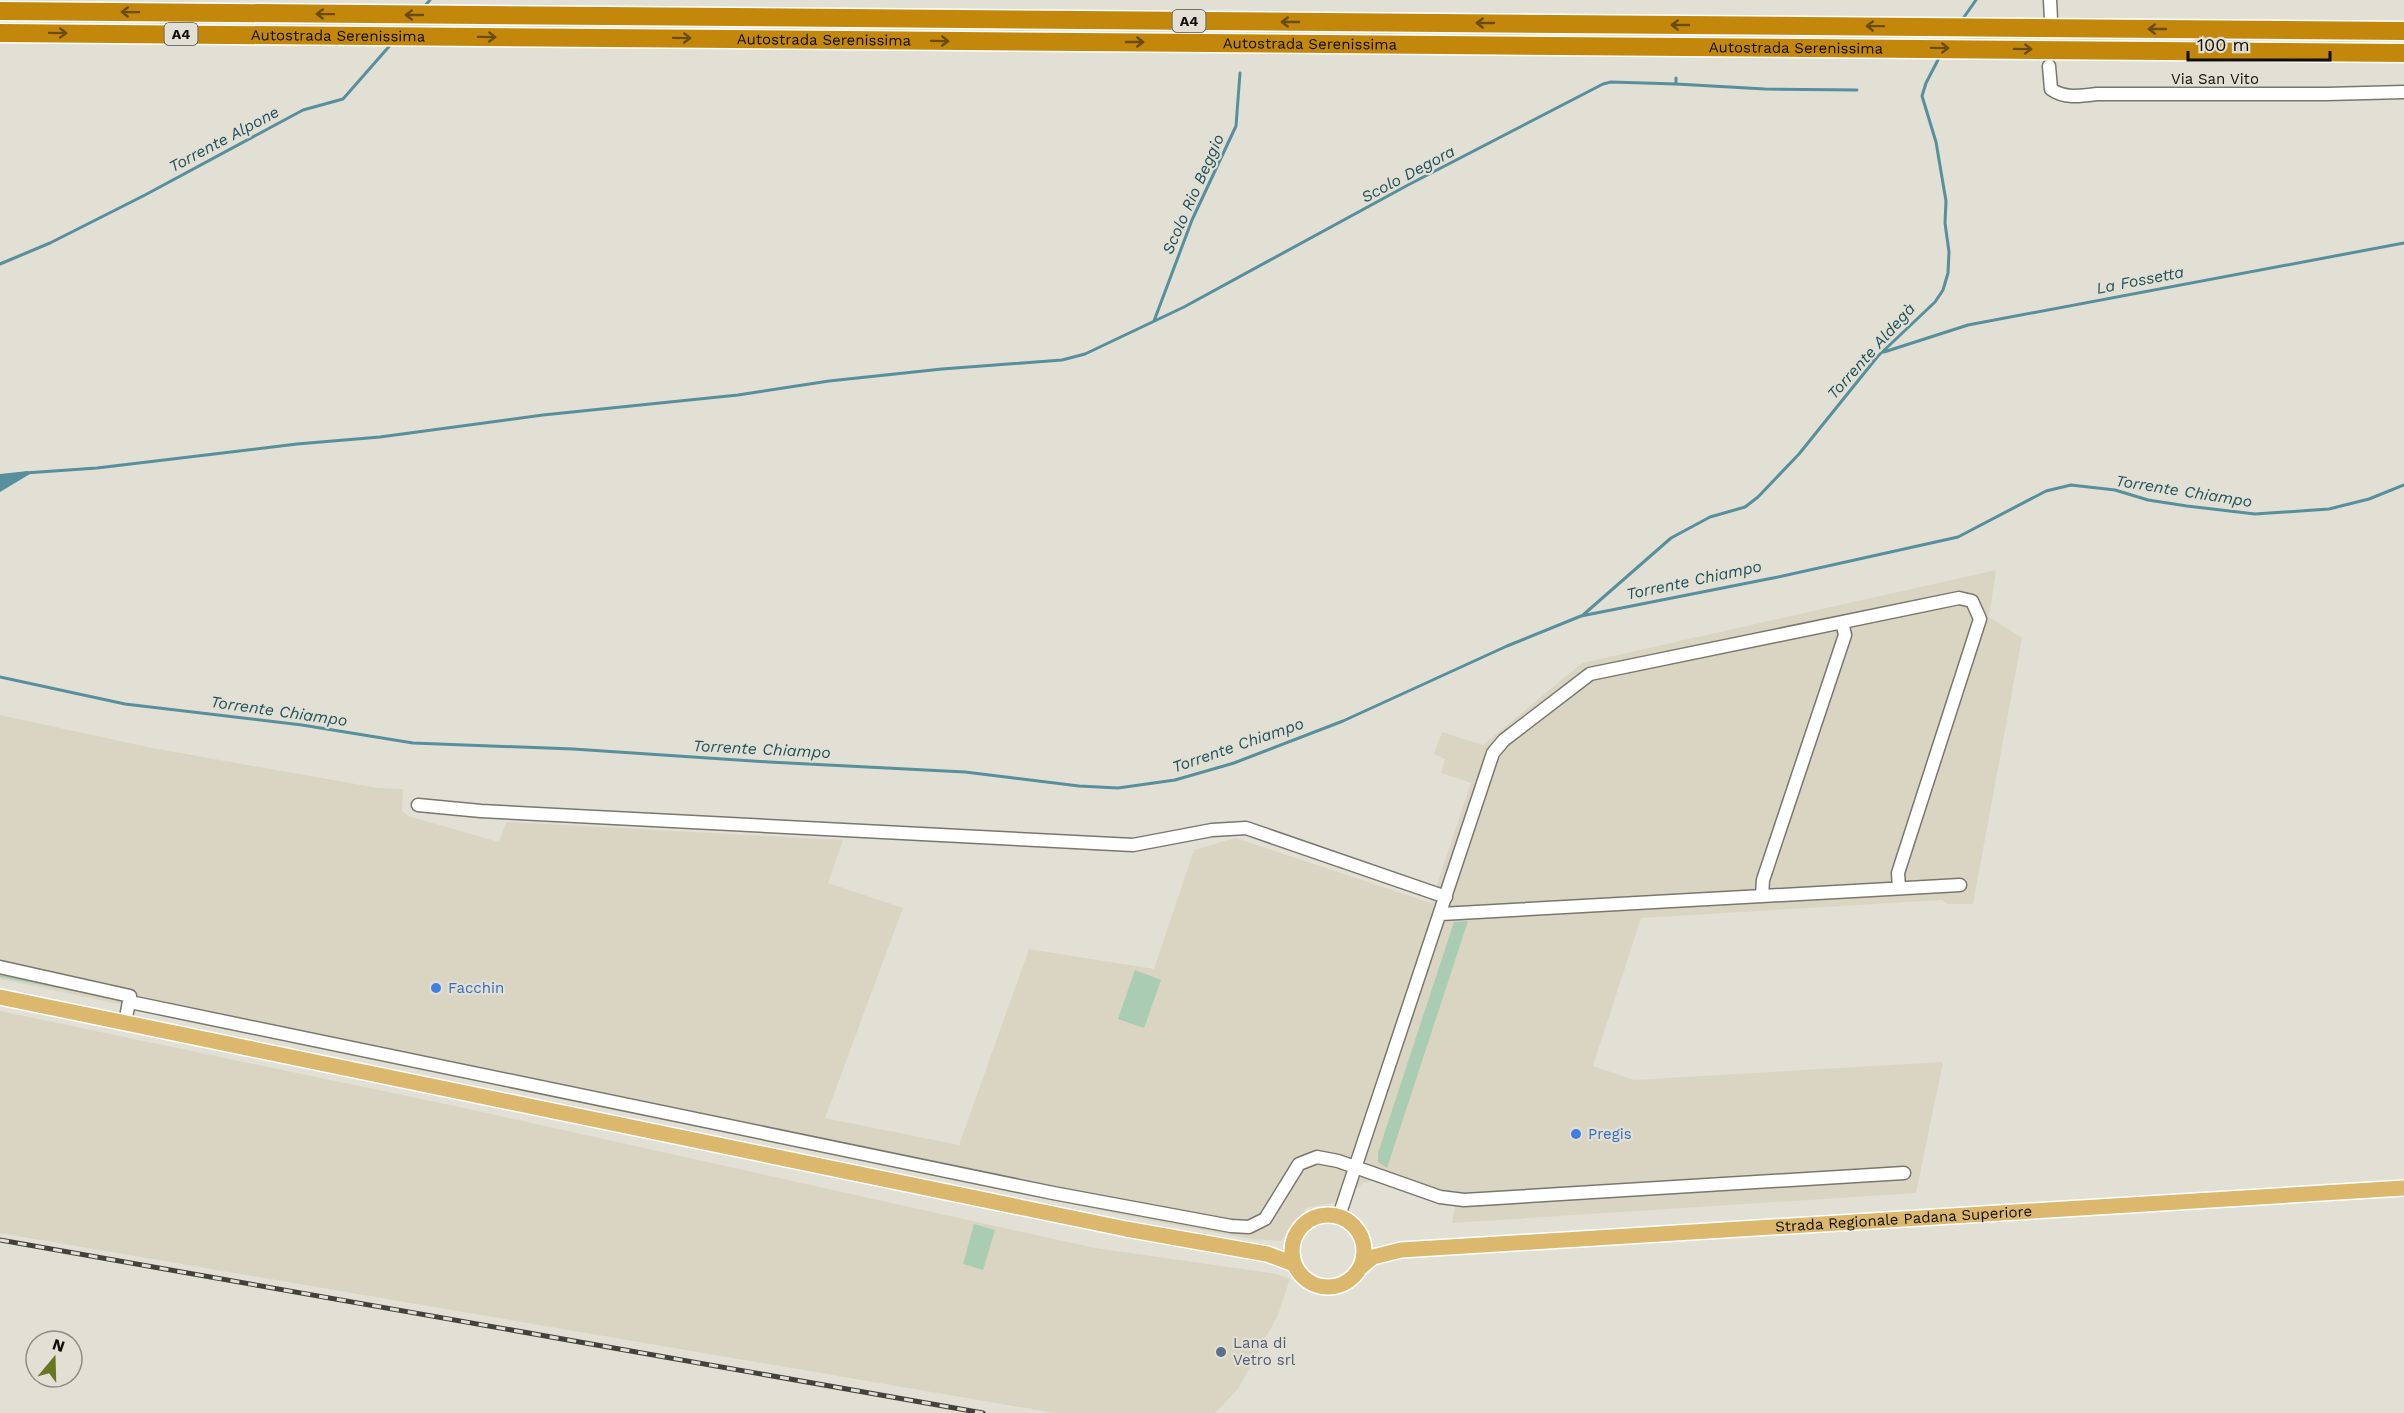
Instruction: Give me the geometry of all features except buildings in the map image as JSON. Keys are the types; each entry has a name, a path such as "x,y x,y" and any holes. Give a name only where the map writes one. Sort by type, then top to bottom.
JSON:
{"highway":[{"name":"Autostrada Serenissima","path":"0,11 2404,31"},
{"name":"Autostrada Serenissima","path":"0,33 2404,53"}],"main road":[{"path":"0,997 1146,1233 1266,1254 1294,1264"},
{"name":"Strada Regionale Padana Superiore","path":"1360,1267 1373,1257 1401,1250 2404,1188"},
{"path":"1317,1216 1339,1216 1347,1220 1360,1233 1364,1250 1360,1267 1354,1277 1344,1284 1332,1287 1309,1282 1294,1264 1293,1240 1298,1230 1306,1222 1317,1216"},
{"name":"Strada Regionale Padana Superiore","path":"1360,1233 1367,1242 1373,1245 1401,1250"},
{"path":"1238,1249 1271,1250 1285,1246 1293,1240"}],"street":[{"path":"2050,0 2051,19"},
{"name":"Via San Vito","path":"2049,66 2051,89 2057,94 2075,96 2404,92"},
{"path":"1339,1216 1493,753 1504,740 1590,674 1959,598 1972,601 1980,619 1898,873 1899,888"},
{"path":"1762,895 1763,880 1845,635 1842,622"},
{"path":"418,805 505,812 1134,845 1212,830 1246,828 1446,897"},
{"path":"1440,914 1960,885"},
{"path":"0,968 130,996 126,1023"},
{"path":"130,1002 1033,1189 1231,1226 1249,1227 1265,1219 1299,1164 1317,1157 1356,1167 1440,1197 1464,1200 1904,1173"}],"shaded area":[{"path":"1996,570 1989,617 2022,638 1973,904 1947,904 1942,900 1641,918 1593,1066 1634,1080 1943,1062 1916,1193 1452,1223 1455,1206 1380,1181 1372,1181 1363,1183 1356,1189 1350,1206 1336,1202 1307,1208 1281,1241 1251,1239 1152,1221 0,979 0,715 152,748 378,788 403,789 402,811 408,816 499,842 506,822 843,840 828,883 903,908 825,1118 959,1145 1029,949 1154,969 1194,850 1235,838 1431,903 1471,783 1441,773 1445,759 1434,754 1442,732 1483,745 1582,663"},
{"path":"0,1011 450,1105 1095,1248 1277,1274 1290,1279 1278,1315 1238,1389 1215,1413 1055,1413 0,1233"}],"green space":[{"path":"1468,921 1387,1168 1378,1162 1378,1153 1454,922"},
{"path":"0,967 130,1002 0,977"},
{"path":"1135,970 1161,980 1144,1028 1118,1019"},
{"path":"974,1224 995,1230 983,1270 963,1264"}],"water":[{"path":"28,471 30,474 0,492 0,474"}],"waterway":[{"name":"Torrente Alpone","path":"423,8 430,0"},
{"name":"Torrente Aldegà","path":"1962,20 1976,0"},
{"name":"Torrente Alpone","path":"0,264 50,243 145,195 303,110 343,99 393,42"},
{"name":"Torrente Aldegà","path":"1583,615 1671,538 1710,517 1745,507 1758,497 1799,454 1878,356 1935,302 1943,290 1948,273 1949,252 1945,223 1946,201 1936,142 1922,96 1940,56"},
{"name":"Scolo Rio Beggio","path":"1154,321 1192,220 1236,126 1240,73"},
{"name":"Scolo Degora","path":"25,473 97,468 297,444 380,437 543,415 738,395 829,381 942,369 1062,360 1085,354 1184,307 1408,185 1603,84 1611,82 1676,84 1676,78"},
{"path":"1676,84 1765,89 1857,90"},
{"name":"La Fossetta","path":"1884,352 1968,325 2404,243"},
{"name":"Torrente Chiampo","path":"0,677 125,704 302,725 413,743 573,749 965,772 1079,786 1118,788 1175,780 1234,763 1343,721 1507,646 1581,616 1778,577 1958,537 2046,491 2071,485 2115,490 2148,500 2255,514 2329,509 2369,499 2404,485"}],"railway":[{"path":"0,1240 983,1413"}],"place":[{"name":"Facchin","path":"436,988"},
{"name":"Pregis","path":"1576,1134"},
{"name":"Lana di Vetro srl","path":"1221,1352"}]}
